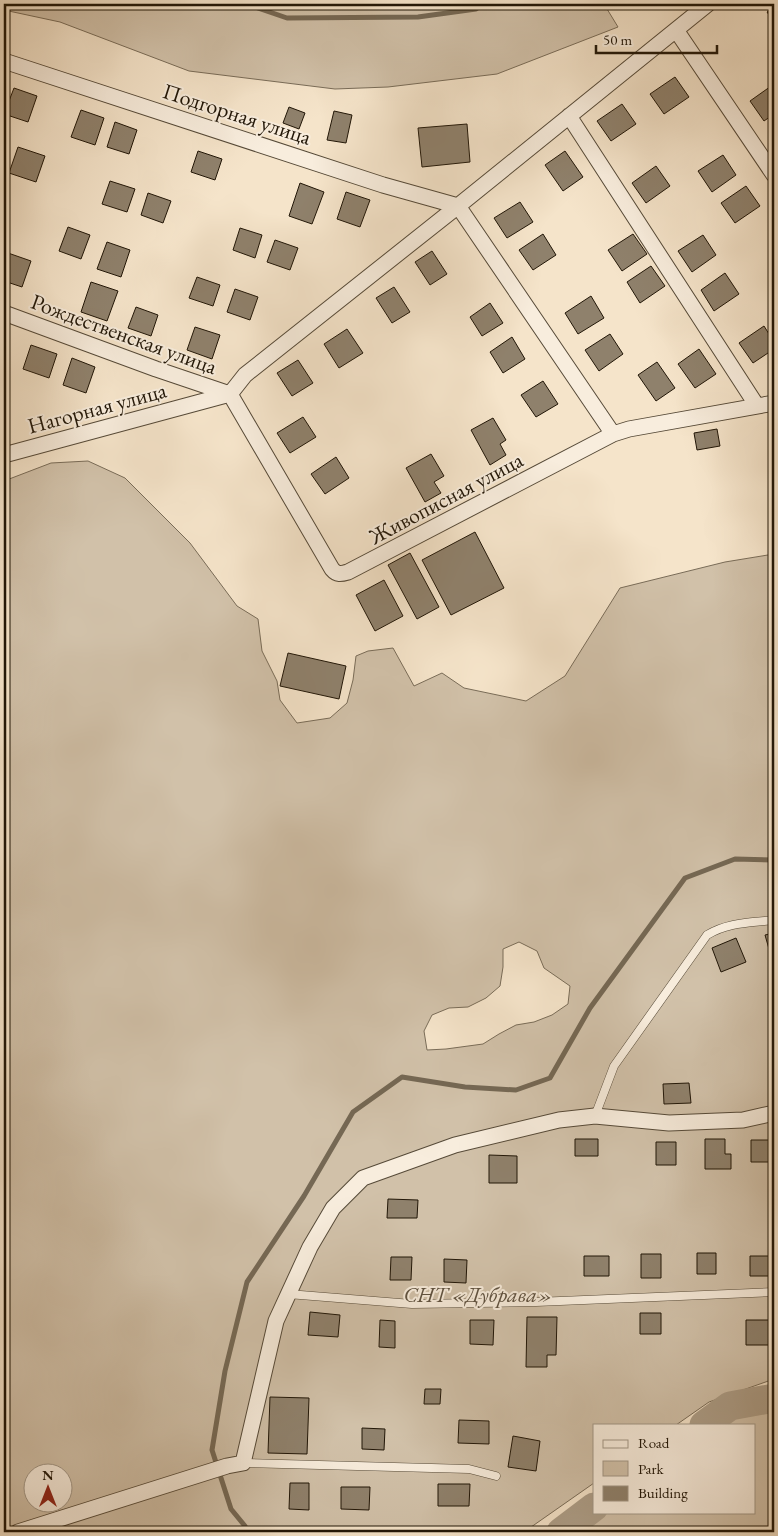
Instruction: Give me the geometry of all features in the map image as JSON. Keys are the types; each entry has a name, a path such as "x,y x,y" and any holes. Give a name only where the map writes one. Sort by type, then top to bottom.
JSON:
{"street":[{"path":"230,394 245,375 708,4"},
{"path":"676,30 774,175"},
{"name":"Подгорная улица","path":"4,61 383,185 458,206"},
{"path":"569,116 757,406"},
{"path":"458,206 613,434"},
{"name":"Рождественская улица","path":"4,313 230,394"},
{"name":"Живописная улица","path":"230,394 332,569 335,573 341,574 613,434 629,429 774,403"},
{"name":"Нагорная улица","path":"4,455 230,394"},
{"path":"18,1532 227,1466 243,1463 276,1321 310,1247 333,1208 363,1178 454,1145 559,1120 595,1116 669,1123 743,1120 774,1113"}],"lane":[{"path":"595,1116 614,1066 707,935 724,926 774,920"},
{"path":"288,1294 412,1304 536,1302 774,1292"},
{"path":"243,1463 470,1469 496,1476"}],"green space":[{"path":"4,4 604,4 618,27 497,74 388,87 335,89 189,71 60,22 4,10"},
{"name":"СНТ «Дубрава»","path":"88,461 125,478 190,543 237,606 258,619 262,651 277,681 280,700 297,723 330,718 347,703 353,680 356,656 368,651 393,648 414,686 442,673 464,688 526,701 565,676 620,588 725,562 774,554 774,1379 709,1402 677,1424 593,1424 593,1484 524,1532 4,1532 4,481 51,463","holes":["519,942 537,951 544,968 570,986 568,1004 552,1015 534,1022 516,1025 483,1044 427,1050 424,1031 432,1015 449,1008 468,1007 486,998 500,986 503,949"]},
{"path":"774,1407 774,1532 576,1532 599,1514 756,1514 756,1424 719,1424 750,1408"}],"building":[{"path":"774,8 774,22 767,12"},
{"path":"675,77 689,97 664,114 650,94"},
{"path":"774,84 774,114 764,121 750,101"},
{"path":"14,88 37,96 28,122 4,114"},
{"path":"622,104 636,124 611,141 597,121"},
{"path":"289,107 305,113 299,129 283,123"},
{"path":"81,110 104,118 95,145 71,137"},
{"path":"334,111 352,115 346,143 327,140"},
{"path":"115,122 137,130 129,154 107,147"},
{"path":"467,124 470,162 422,167 418,128"},
{"path":"18,147 45,156 36,182 9,173"},
{"path":"198,151 222,159 215,180 191,172"},
{"path":"565,151 583,177 563,191 545,165"},
{"path":"723,155 736,175 712,192 698,171"},
{"path":"656,166 670,186 646,203 632,183"},
{"path":"110,181 135,189 127,212 102,204"},
{"path":"300,183 324,192 312,224 289,216"},
{"path":"746,186 760,206 735,223 721,203"},
{"path":"346,192 370,200 360,227 337,219"},
{"path":"148,193 171,201 163,223 141,215"},
{"path":"520,202 533,222 507,238 494,218"},
{"path":"68,227 90,235 81,259 59,251"},
{"path":"240,228 262,235 255,258 233,250"},
{"path":"543,234 556,255 533,270 519,250"},
{"path":"633,234 647,254 622,271 608,250"},
{"path":"703,235 716,255 692,272 678,251"},
{"path":"275,240 298,248 290,270 267,262"},
{"path":"107,242 130,250 121,277 97,269"},
{"path":"432,251 447,274 430,285 415,262"},
{"path":"8,253 31,261 22,287 4,281 4,265"},
{"path":"651,266 665,286 640,303 627,282"},
{"path":"725,273 739,294 714,311 701,290"},
{"path":"197,277 220,285 213,306 189,298"},
{"path":"91,282 118,291 107,321 81,312"},
{"path":"394,287 410,312 392,323 376,298"},
{"path":"235,289 258,297 250,320 227,312"},
{"path":"591,296 604,318 578,334 565,313"},
{"path":"490,303 503,323 482,336 470,317"},
{"path":"136,307 158,315 151,336 128,328"},
{"path":"764,326 774,342 774,349 753,363 739,343"},
{"path":"195,327 220,335 212,359 187,350"},
{"path":"347,329 363,353 339,368 324,344"},
{"path":"610,334 623,354 599,371 585,350"},
{"path":"512,337 525,359 503,373 490,352"},
{"path":"31,345 57,354 49,378 23,369"},
{"path":"699,349 716,374 695,388 678,364"},
{"path":"72,358 95,367 86,393 63,385"},
{"path":"298,360 313,383 292,396 277,373"},
{"path":"657,362 675,388 656,401 638,375"},
{"path":"543,381 558,404 536,417 521,395"},
{"path":"303,417 316,437 290,453 277,433"},
{"path":"493,418 506,440 500,444 506,455 490,465 471,430"},
{"path":"717,429 720,446 697,450 694,433"},
{"path":"431,454 444,476 434,482 441,493 425,502 406,468"},
{"path":"336,457 349,478 325,494 311,474"},
{"path":"475,532 504,588 451,615 422,560"},
{"path":"410,553 439,607 417,619 388,565"},
{"path":"384,580 403,616 375,631 356,595"},
{"path":"288,653 346,666 339,699 280,686"},
{"path":"774,933 774,955 771,956 765,935"},
{"path":"736,938 746,962 721,972 712,948"},
{"path":"689,1083 691,1103 664,1104 663,1084"},
{"path":"575,1139 598,1139 598,1156 575,1156"},
{"path":"705,1139 725,1139 725,1154 731,1154 731,1169 705,1169"},
{"path":"751,1140 773,1140 773,1162 751,1162"},
{"path":"656,1142 676,1142 676,1165 656,1165"},
{"path":"489,1155 517,1156 517,1183 489,1183"},
{"path":"388,1199 418,1200 417,1218 387,1218"},
{"path":"697,1253 716,1253 716,1274 697,1274"},
{"path":"641,1254 661,1254 661,1278 641,1278"},
{"path":"584,1256 609,1256 609,1276 584,1276"},
{"path":"750,1256 774,1256 774,1276 750,1276"},
{"path":"391,1257 412,1257 411,1280 390,1280"},
{"path":"444,1259 467,1260 466,1283 444,1282"},
{"path":"310,1312 340,1315 338,1337 308,1335"},
{"path":"640,1313 661,1313 661,1334 640,1334"},
{"path":"527,1317 557,1317 556,1355 547,1355 547,1367 526,1367"},
{"path":"380,1320 395,1321 395,1348 379,1347"},
{"path":"470,1320 494,1320 493,1345 470,1344"},
{"path":"746,1320 774,1320 774,1345 746,1345"},
{"path":"425,1389 441,1389 440,1404 424,1404"},
{"path":"270,1397 309,1398 307,1454 268,1453"},
{"path":"459,1420 489,1421 489,1444 458,1443"},
{"path":"362,1428 385,1429 384,1450 362,1449"},
{"path":"513,1436 540,1441 536,1471 508,1467"},
{"path":"290,1483 309,1483 309,1510 289,1509"},
{"path":"438,1484 470,1484 469,1506 438,1506"},
{"path":"341,1487 370,1487 369,1510 341,1509"}],"waterway":[{"path":"246,4 287,18 418,17 476,9 483,4"},
{"path":"246,1532 245,1526 231,1509 212,1450 225,1371 247,1282 304,1196 353,1112 402,1077 465,1087 516,1090 550,1078 590,1008 685,878 735,859 774,860"},
{"path":"705,1424 730,1406 774,1398"},
{"path":"561,1532 593,1508"}]}
